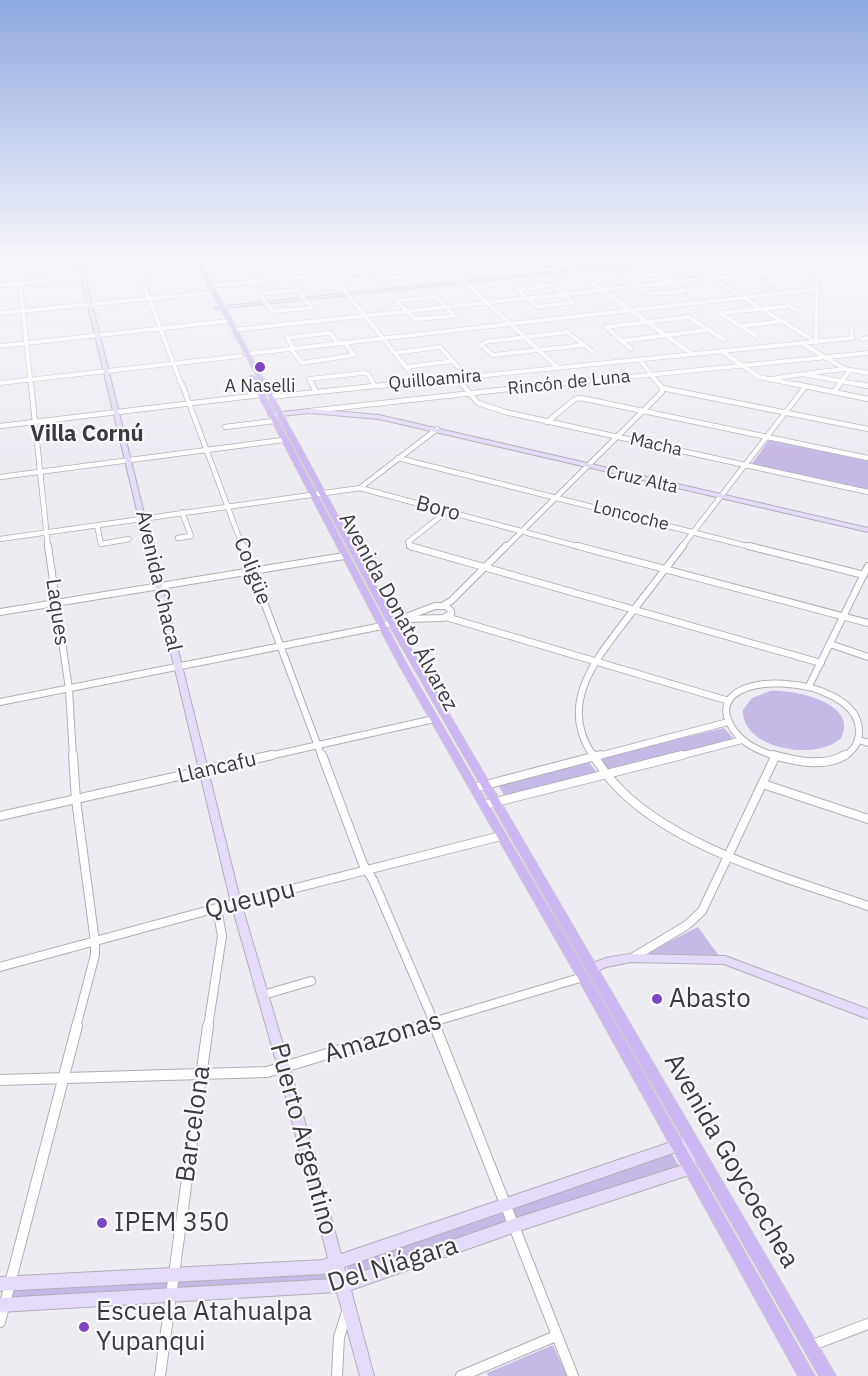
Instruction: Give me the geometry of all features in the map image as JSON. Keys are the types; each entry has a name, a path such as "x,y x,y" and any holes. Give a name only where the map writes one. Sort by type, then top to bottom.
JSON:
{"main road":[{"name":"Avenida Chacal","path":"94,324 144,518 158,586 236,903"},
{"name":"Avenida Donato Álvarez","path":"227,324 269,397 283,440 344,556 486,785 489,803 501,836 588,973"},
{"name":"Avenida Donato Álvarez","path":"228,324 233,330 260,395 321,493 434,719 474,788 489,803 588,973"},
{"name":"Rincón de Luna","path":"274,417 310,411"},
{"name":"Cruz Alta","path":"310,411 367,415 416,425 868,532"},
{"name":"Puerto Argentino","path":"236,903 284,1068 367,1376"},
{"path":"588,973 604,963 631,958 734,962 868,1014"},
{"name":"Avenida Goycoechea","path":"588,973 690,1155 807,1376"},
{"name":"Avenida Goycoechea","path":"690,1155 828,1376"},
{"name":"Del Niágara","path":"5,1283 323,1267 504,1204 690,1155"},
{"name":"Del Niágara","path":"2,1305 344,1285 513,1226 690,1155"}],"street":[{"name":"Laques","path":"0,1322 5,1283 95,955 96,942 76,800 69,689 46,532 24,324"},
{"name":"Coligüe","path":"158,324 317,745 367,870 434,1023 504,1204"},
{"path":"0,346 205,324"},
{"path":"233,330 288,324"},
{"path":"371,324 418,382"},
{"path":"0,383 508,324"},
{"path":"510,324 558,368"},
{"path":"629,324 606,327 631,349"},
{"path":"650,324 692,355"},
{"path":"699,324 724,340"},
{"path":"737,324 756,336"},
{"path":"740,326 755,324"},
{"path":"788,324 816,342"},
{"path":"816,342 817,324"},
{"name":"Quilloamira","path":"269,397 803,344 852,338 851,328"},
{"path":"563,329 592,351"},
{"path":"621,340 708,330"},
{"path":"568,332 482,343 493,356 584,345"},
{"path":"338,344 329,333 287,338 298,362 302,363 354,355 345,343"},
{"path":"863,339 868,338"},
{"path":"803,344 848,369 868,373"},
{"path":"395,353 440,347 458,367"},
{"path":"723,352 756,376 868,399"},
{"name":"Rincón de Luna","path":"310,411 868,353"},
{"path":"640,360 662,386 868,427"},
{"path":"406,367 453,361"},
{"path":"769,380 848,369"},
{"path":"834,392 848,369"},
{"path":"316,392 309,379 363,373 368,374 375,386"},
{"path":"803,374 868,386"},
{"name":"Macha","path":"456,378 468,393 484,406 547,422 868,492"},
{"path":"0,702 387,625 435,606 442,606 451,601 484,569 662,392 662,386"},
{"path":"805,387 595,660 581,688 578,711 584,738 593,756 623,795 644,811 695,841 729,856 868,906"},
{"path":"0,426 260,395"},
{"path":"547,422 577,398 868,458"},
{"path":"225,426 274,417"},
{"path":"360,488 436,430"},
{"path":"0,477 283,440"},
{"name":"Loncoche","path":"398,458 864,575"},
{"name":"Boro","path":"0,539 226,505 360,488 868,623"},
{"path":"178,538 191,536 182,512"},
{"path":"446,512 408,542 408,545 414,549 821,663"},
{"path":"97,525 101,544 129,539"},
{"path":"0,612 344,556"},
{"path":"809,686 868,566"},
{"path":"446,617 451,611 451,601"},
{"path":"442,606 469,622"},
{"path":"429,610 430,616 436,618"},
{"path":"405,619 446,617 469,622 729,701"},
{"path":"830,644 868,657"},
{"path":"782,682 809,686 838,699 857,719 860,730 859,740 845,755 820,762 775,757 742,740 728,722 729,701 746,687 759,683 782,682"},
{"name":"Llancafu","path":"0,816 434,719"},
{"path":"474,788 728,722"},
{"path":"489,803 742,740"},
{"path":"859,740 868,743"},
{"path":"631,958 687,925 699,914 775,757"},
{"path":"763,784 868,819"},
{"name":"Queupu","path":"0,968 217,908 501,836"},
{"name":"Barcelona","path":"160,1376 200,1075 222,936 217,908"},
{"name":"Amazonas","path":"0,1080 267,1072 434,1023 588,973"},
{"path":"263,995 311,981"},
{"path":"504,1204 573,1376"},
{"path":"336,1376 341,1326 349,1306"},
{"path":"810,1346 868,1324"},
{"path":"461,1376 556,1336"}],"shaded area":[{"path":"769,440 868,461 868,491 751,465"},
{"path":"770,691 808,696 833,707 841,716 844,726 841,738 830,745 799,750 782,748 754,734 746,723 743,710 752,698"},
{"path":"724,728 734,739 607,770 599,758"},
{"path":"587,760 598,774 505,797 498,785"},
{"path":"698,927 722,960 643,955"},
{"path":"672,1154 679,1166 594,1197 515,1222 509,1206"},
{"path":"502,1210 507,1225 348,1275 347,1266"},
{"path":"329,1271 332,1282 174,1291 175,1278"},
{"path":"171,1279 169,1293 12,1300 15,1286"},
{"path":"553,1345 567,1376 488,1376 487,1373"}],"place":[{"name":"A Naselli","path":"260,367"},
{"name":"Abasto","path":"657,999"},
{"name":"IPEM 350","path":"102,1223"},
{"name":"Escuela Atahualpa Yupanqui","path":"84,1327"}],"district":[{"name":"Villa Cornú","path":"87,435"}]}
